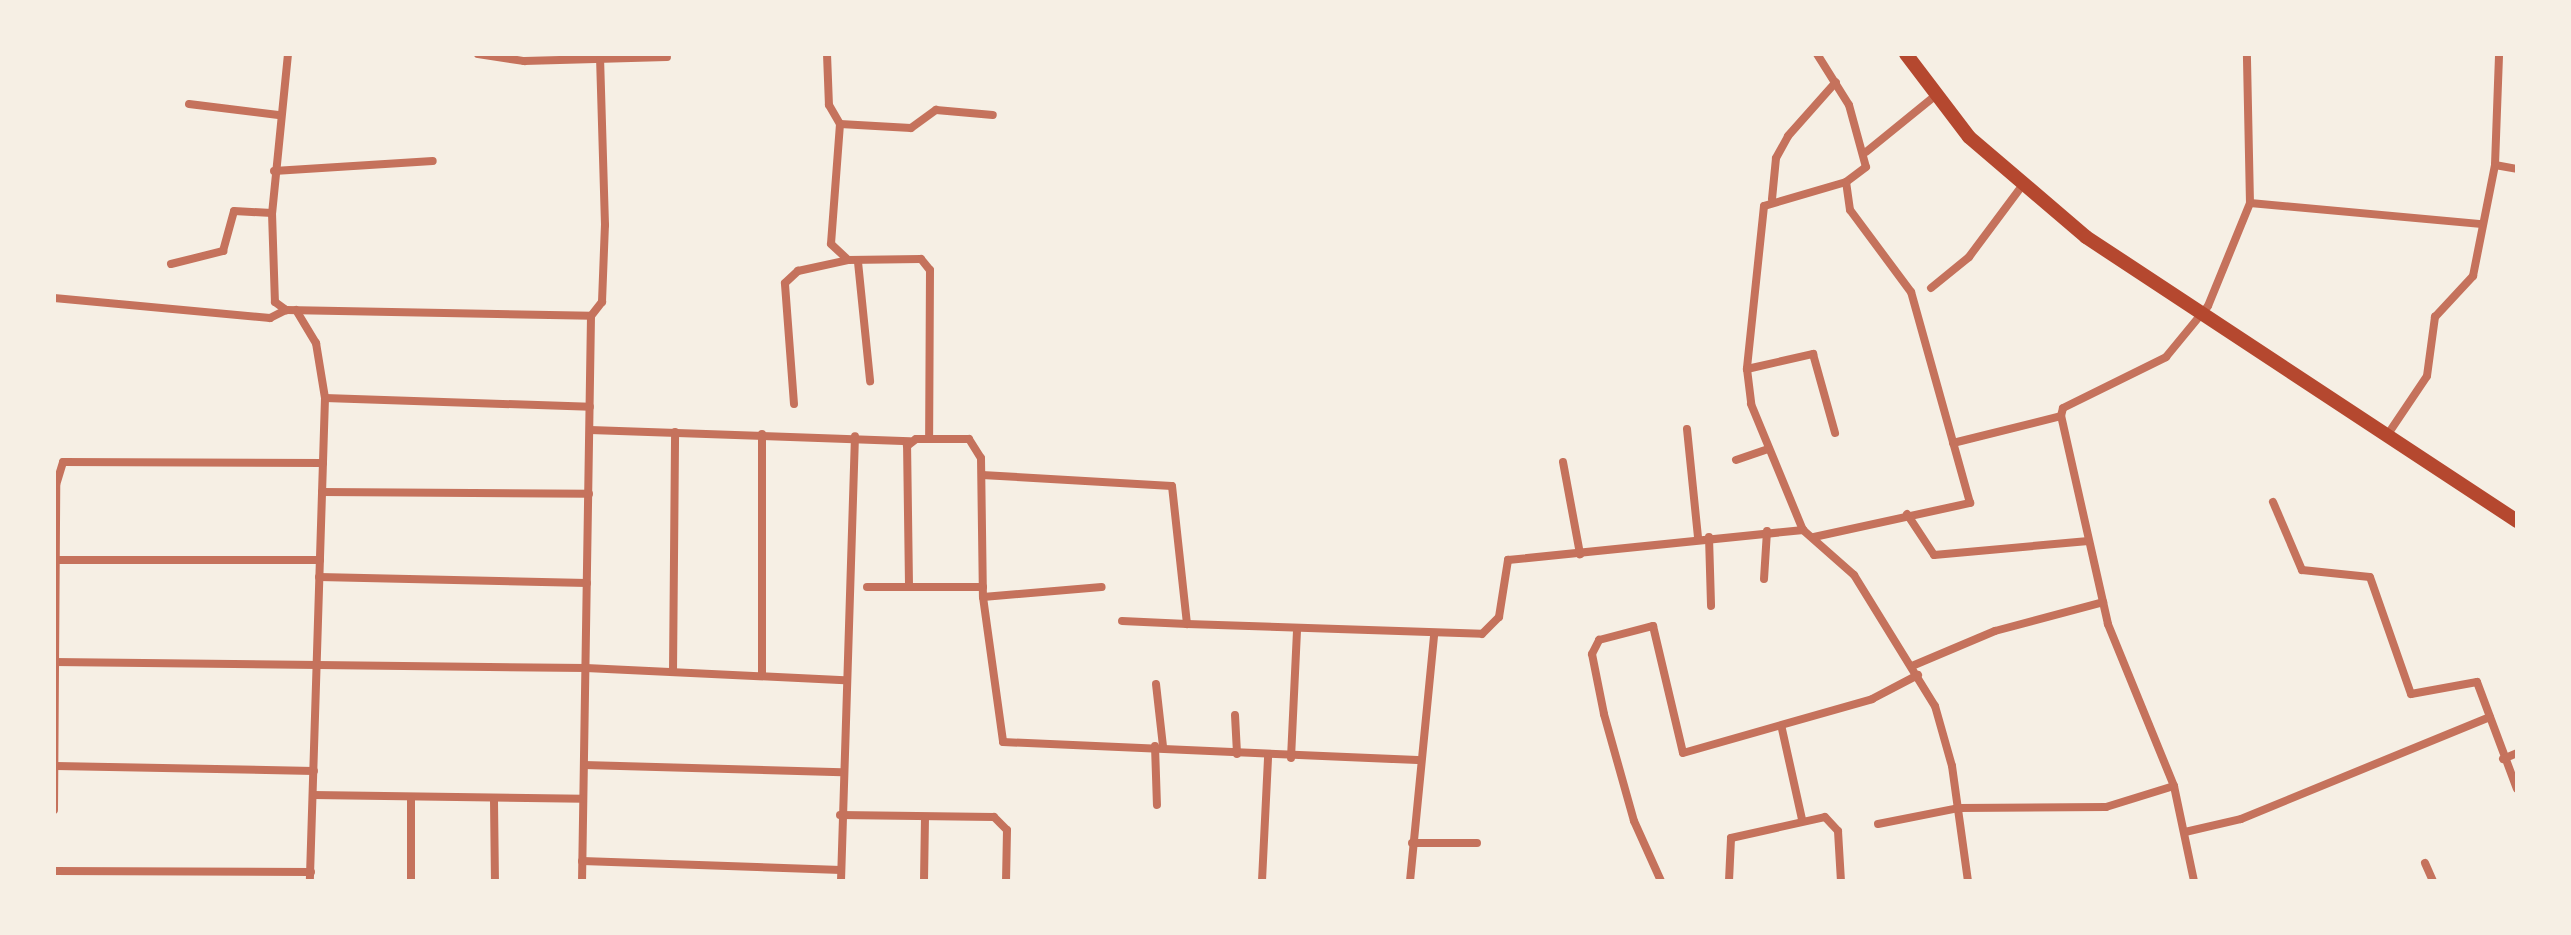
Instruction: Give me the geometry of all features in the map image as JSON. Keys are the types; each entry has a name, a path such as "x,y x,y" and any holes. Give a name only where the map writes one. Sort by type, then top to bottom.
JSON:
{"main road":[{"path":"1906,54 1935,96 2022,186 2202,313 2517,521"}],"street":[{"path":"286,310 271,293 274,171 278,115 288,54"},
{"path":"478,54 600,60 667,57"},
{"path":"827,54 829,105 840,124 829,231 848,260"},
{"path":"1817,54 1836,82 1868,151"},
{"path":"2194,881 2174,786 2148,716 2131,694 2103,602 2061,416 2063,408 2166,357 2202,313 2250,203 2247,54"},
{"path":"2386,437 2427,376 2435,317 2469,286 2495,165 2499,54"},
{"path":"582,881 591,316 602,302 605,225 600,60"},
{"path":"1803,530 1768,449 1747,369 1760,215 1772,199 1776,158 1788,136 1836,82"},
{"path":"1772,199 1846,182 1863,173 1868,151 1935,96"},
{"path":"189,104 278,115"},
{"path":"840,124 911,128 936,110 993,115"},
{"path":"274,171 433,161"},
{"path":"2495,165 2517,169"},
{"path":"1814,537 1907,514 1970,503 1911,292 1850,210 1846,182"},
{"path":"1931,288 1969,257 2022,186"},
{"path":"2250,203 2482,224"},
{"path":"171,264 223,251 234,211 272,213"},
{"path":"794,404 785,283 798,271 848,260 921,259 930,270 929,438"},
{"path":"858,262 870,381"},
{"path":"54,298 270,318 286,310 591,316"},
{"path":"54,871 310,876 325,398 316,343 296,310"},
{"path":"1747,369 1813,354 1835,433"},
{"path":"325,398 590,407"},
{"path":"1953,443 2061,416"},
{"path":"1687,429 1698,538"},
{"path":"590,430 855,436 910,441 969,439 979,449 982,475 983,592 1003,742 1159,746 1291,758 1418,760"},
{"path":"673,672 675,432"},
{"path":"762,434 762,676"},
{"path":"841,881 840,815 855,436"},
{"path":"909,585 910,441"},
{"path":"1736,460 1768,449"},
{"path":"54,810 57,560 63,462 323,463"},
{"path":"1563,462 1580,554"},
{"path":"982,475 1172,486 1187,624"},
{"path":"322,492 589,494"},
{"path":"2273,502 2302,570 2370,577 2411,694 2477,682 2503,759 2517,789"},
{"path":"1907,514 1934,555 2088,541"},
{"path":"1122,621 1434,635 1490,631 1499,617 1508,560 1698,538 1803,530 1854,575 1918,675 1943,725 1959,808 1968,881"},
{"path":"1764,579 1767,531"},
{"path":"1709,537 1711,606"},
{"path":"57,560 320,560"},
{"path":"319,577 587,583"},
{"path":"867,587 909,585 983,592 1102,587"},
{"path":"1912,666 1995,631 2103,602"},
{"path":"1661,881 1622,780 1594,644 1653,626 1683,753 1782,729 1872,699 1918,675"},
{"path":"1291,758 1297,630"},
{"path":"1410,881 1418,760 1434,635"},
{"path":"56,662 317,662 586,668 845,680"},
{"path":"1156,684 1159,746 1157,805"},
{"path":"1235,715 1237,754"},
{"path":"2185,832 2241,819 2490,717"},
{"path":"1782,729 1802,819"},
{"path":"2503,759 2517,753"},
{"path":"1262,881 1268,757"},
{"path":"584,765 842,772"},
{"path":"56,766 314,771"},
{"path":"1878,824 1959,808 2094,808 2174,786"},
{"path":"313,795 494,801 583,799"},
{"path":"411,799 411,881"},
{"path":"494,801 495,881"},
{"path":"840,815 1001,821 1006,881"},
{"path":"924,881 925,817"},
{"path":"1729,881 1731,838 1802,819 1825,817 1838,831 1841,881"},
{"path":"1412,843 1477,843"},
{"path":"582,861 841,870"},
{"path":"2425,863 2433,881"}]}
